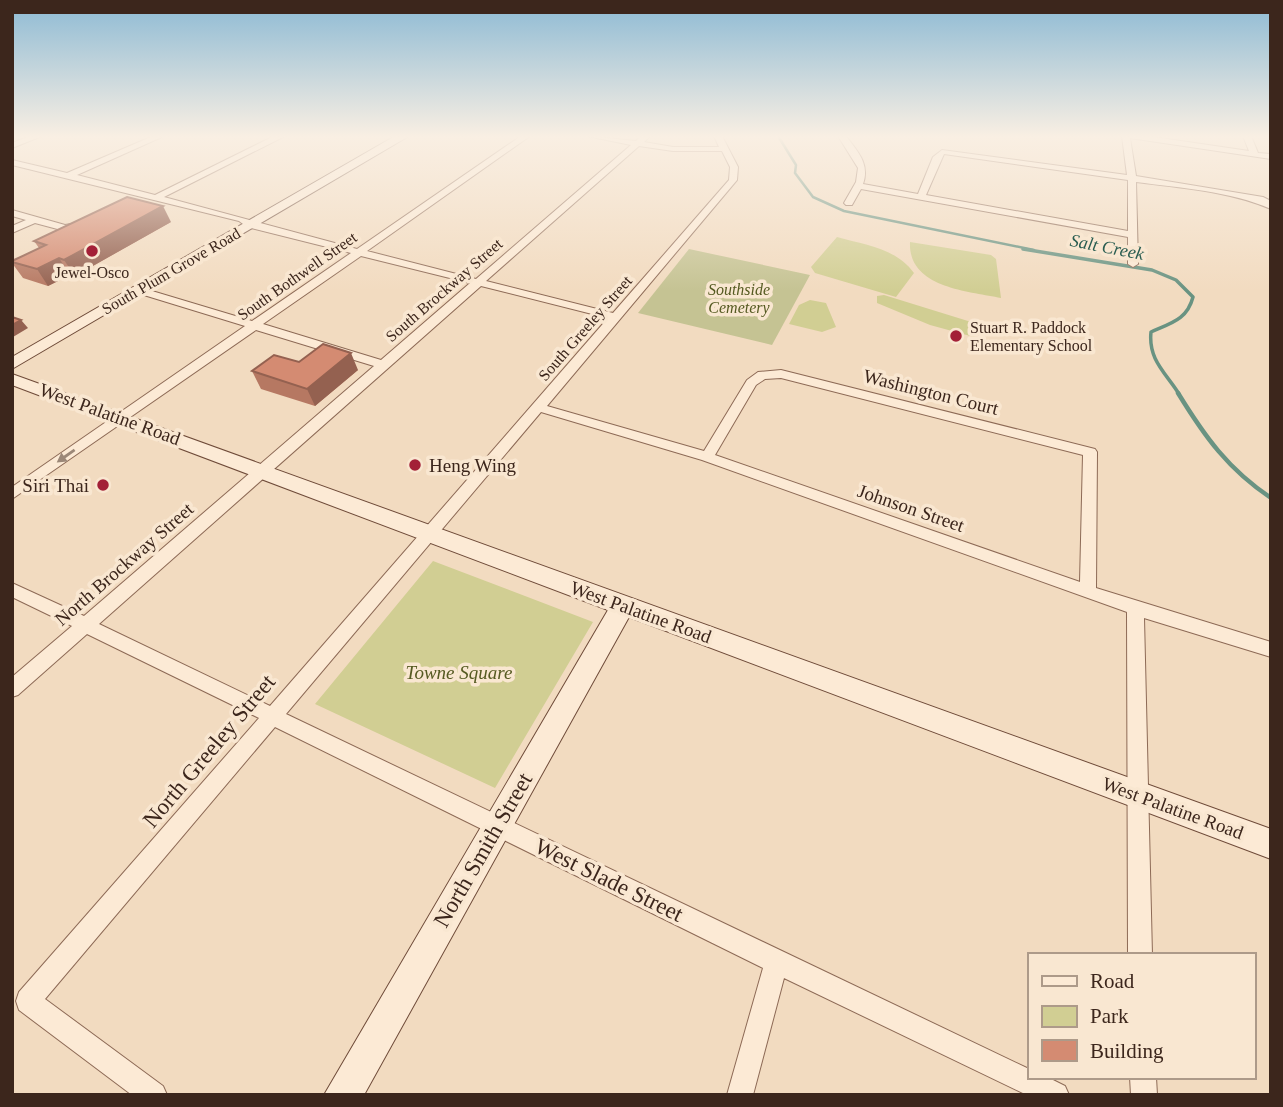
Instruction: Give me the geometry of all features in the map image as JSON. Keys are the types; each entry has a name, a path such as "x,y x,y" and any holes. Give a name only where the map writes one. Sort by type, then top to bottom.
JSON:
{"main road":[{"name":"South Plum Grove Road","path":"12,364 314,188"},
{"name":"West Palatine Road","path":"12,379 1271,844"},
{"name":"North Smith Street","path":"343,1095 623,606"}],"street":[{"path":"109,188 242,219 250,225 616,317"},
{"path":"146,198 169,188"},
{"name":"South Bothwell Street","path":"12,494 452,188"},
{"name":"South Brockway Street","path":"264,470 587,188"},
{"name":"South Greeley Street","path":"429,533 726,188"},
{"path":"849,204 858,188"},
{"path":"868,188 1134,235"},
{"path":"921,197 925,188"},
{"path":"1132,188 1133,264"},
{"path":"1184,188 1267,203"},
{"path":"12,212 71,228 99,218"},
{"path":"12,230 35,219"},
{"path":"138,290 385,365"},
{"name":"Washington Court","path":"707,457 751,383 762,375 781,374 1090,452 1088,590"},
{"name":"Johnson Street","path":"537,407 707,457 1135,608 1271,650"},
{"name":"North Brockway Street","path":"12,689 264,470"},
{"name":"North Greeley Street","path":"154,1095 28,1001 429,533"},
{"name":"West Slade Street","path":"12,589 776,962 1056,1095"},
{"path":"1135,608 1140,953"},
{"path":"740,1095 776,962"}],"green space":[{"path":"837,237 889,253 914,273 896,297 815,273 811,267"},
{"path":"910,242 991,255 996,259 1001,298 942,285 929,278 919,269 912,257"},
{"name":"Southside Cemetery","path":"689,249 810,275 772,345 638,313"},
{"path":"884,295 968,321 979,320 984,328 974,337 930,325 877,303 877,296"},
{"path":"810,300 826,303 836,327 822,332 789,324 799,305"},
{"name":"Towne Square","path":"433,561 593,622 495,788 315,704"}],"building":[{"path":"127,197 163,206 64,260 59,258 37,269 12,262 46,245 34,241"},
{"path":"12,317 21,320 12,325"},
{"path":"323,344 351,353 307,389 252,371 274,355 299,362"}],"waterway":[{"name":"Salt Creek","path":"806,188 813,197 844,211 1034,250"},
{"name":"Salt Creek","path":"1023,249 1152,270 1176,280 1193,297 1190,305 1177,320 1151,332 1151,342 1159,366 1179,394"},
{"name":"Salt Creek","path":"1178,393 1218,451 1242,476 1271,498"}],"place":[{"name":"Jewel-Osco","path":"92,251"},
{"name":"Stuart R. Paddock Elementary School","path":"956,336"},
{"name":"Heng Wing","path":"415,465"},
{"name":"Siri Thai","path":"103,485"}]}
